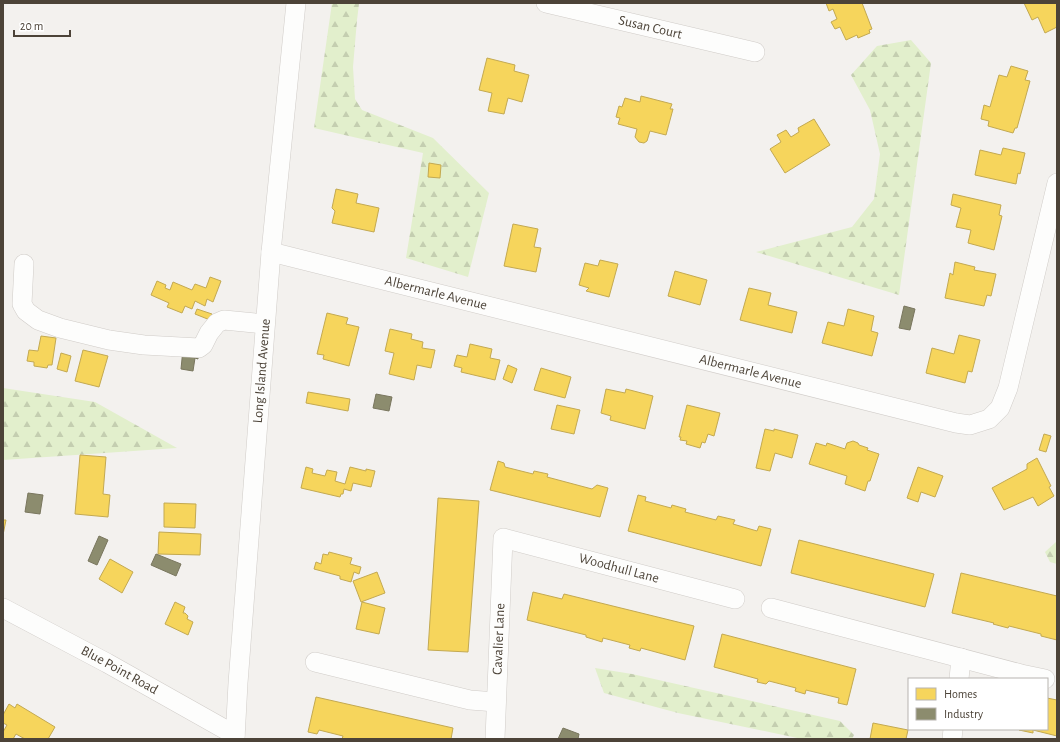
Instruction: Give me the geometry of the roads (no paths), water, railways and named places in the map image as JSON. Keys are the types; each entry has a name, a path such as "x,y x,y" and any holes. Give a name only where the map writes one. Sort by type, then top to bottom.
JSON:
{"street":[{"name":"Long Island Avenue","path":"235,737 265,324 296,3"},
{"name":"Susan Court","path":"546,3 755,52"},
{"name":"Albermarle Avenue","path":"271,252 956,423 970,425 989,419 1000,408 1008,388 1057,183"},
{"path":"24,264 22,304 26,311 38,320 60,328 109,340 144,345 199,348 204,345 209,333 217,323 224,320 265,324"},
{"name":"Woodhull Lane","path":"503,538 735,599"},
{"name":"Cavalier Lane","path":"495,739 503,538"},
{"name":"Blue Point Road","path":"3,608 107,663 235,737"},
{"path":"771,608 1020,674 1041,678"},
{"path":"959,678 961,658"},
{"path":"315,662 470,700 496,702"}]}
